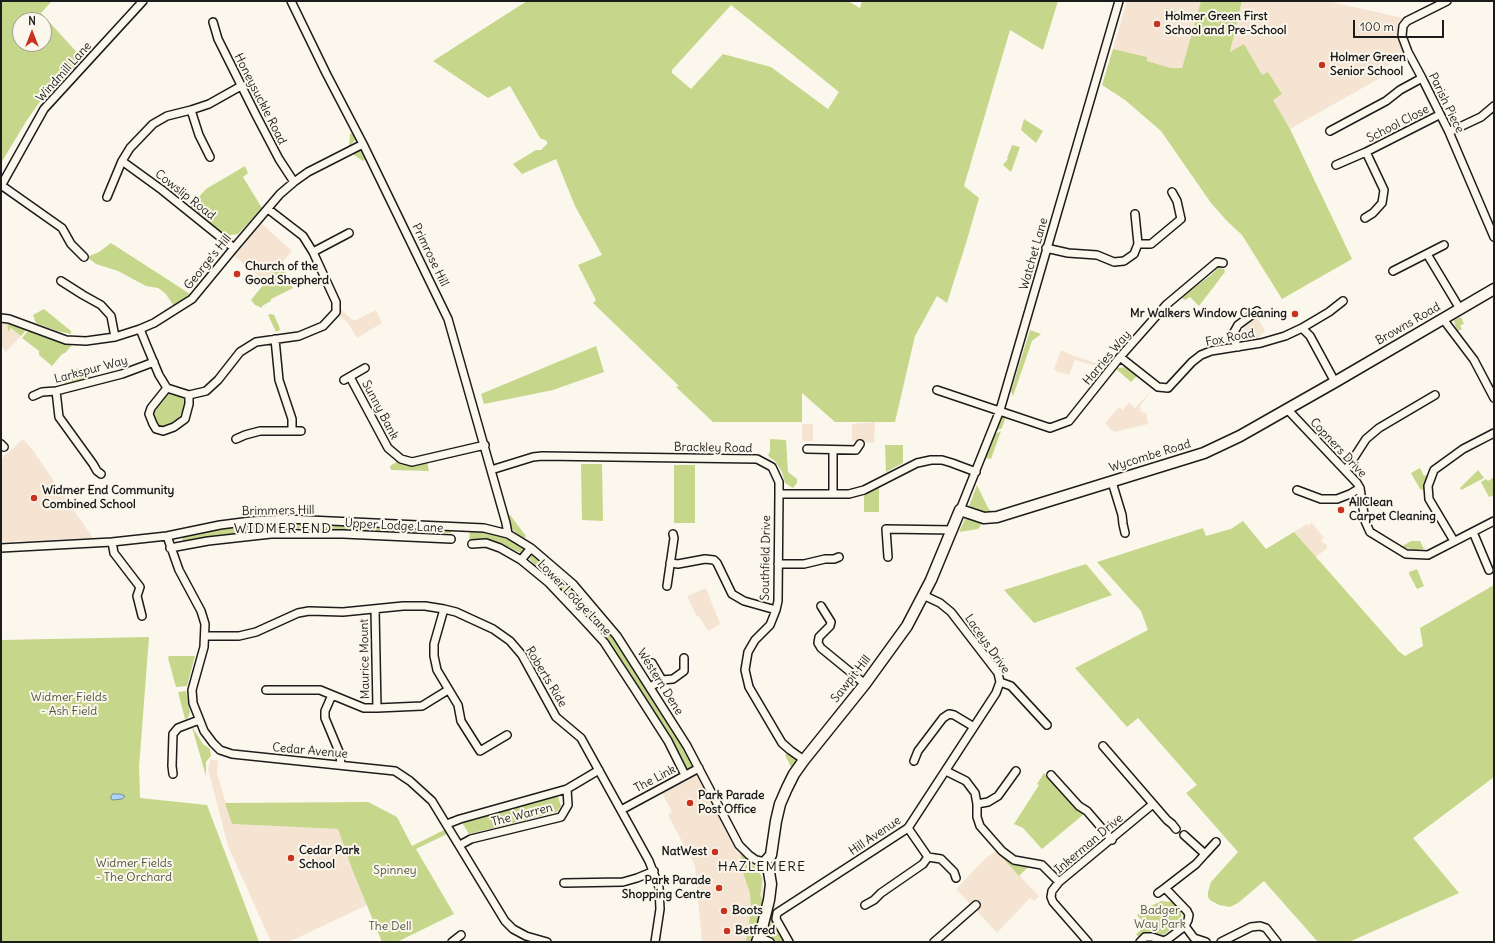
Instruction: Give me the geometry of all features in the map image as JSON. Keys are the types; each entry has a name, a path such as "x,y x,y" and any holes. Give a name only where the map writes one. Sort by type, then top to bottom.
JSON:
{"street":[{"name":"Windmill Lane","path":"1,185 44,110 143,1"},
{"name":"Primrose Hill","path":"290,1 363,144 448,319 485,446 508,534"},
{"name":"Watchet Lane","path":"960,510 1000,410 1119,1"},
{"name":"Parish Piece","path":"1448,1 1438,3 1407,21 1403,26 1402,36 1408,52 1449,132 1494,237"},
{"name":"Honeysuckle Road","path":"213,22 218,39 241,86 279,159 294,182"},
{"path":"1330,131 1386,101 1400,90 1422,78"},
{"path":"107,197 122,161 130,148 153,124 166,116 209,104 241,86"},
{"path":"1449,132 1481,117 1494,106"},
{"path":"191,110 199,135 210,158"},
{"name":"School Close","path":"1336,166 1440,115"},
{"name":"George's Hill","path":"1,318 66,340 86,341 115,336 140,329 164,317 192,299 280,194 294,182 308,172 363,144"},
{"name":"School Close","path":"1364,218 1373,213 1382,203 1384,190 1366,152"},
{"name":"Cowslip Road","path":"122,161 162,190 234,248"},
{"path":"1,185 62,228 72,244 84,257"},
{"path":"1138,244 1151,244 1181,219 1177,201 1172,192"},
{"path":"140,329 167,388 189,395 206,391 218,380 240,352 256,342 299,336 323,326 336,312 336,302 313,252 303,236 268,209"},
{"path":"1046,248 1068,253 1097,255 1114,262 1124,262 1134,254 1138,244 1135,214"},
{"path":"313,252 349,233"},
{"path":"1401,276 1396,270 1444,245"},
{"path":"1427,254 1460,309"},
{"name":"Harries Way","path":"937,390 1050,428 1069,421 1120,357 1166,305 1220,260"},
{"path":"61,280 82,295 101,305 111,316 115,336"},
{"name":"Browns Road","path":"1335,382 1494,289"},
{"name":"Fox Road","path":"1120,357 1158,387 1168,388 1192,362 1201,355 1211,351 1261,343 1286,336 1329,312 1343,301"},
{"path":"1238,347 1233,339 1233,334 1238,325 1257,311"},
{"path":"1443,319 1474,360 1494,398"},
{"path":"1302,328 1310,336 1335,382"},
{"path":"275,339 279,380 292,419 292,431"},
{"name":"Larkspur Way","path":"32,396 42,392 56,391 122,374 154,362"},
{"name":"Sunny Bank","path":"365,368 347,379 388,448 401,459 412,462 485,446"},
{"name":"Wycombe Road","path":"960,510 984,518 997,517 1204,454 1240,436 1335,382"},
{"path":"167,388 151,408 149,414 152,424 156,429 163,431 174,427 185,419 189,404 189,395"},
{"path":"56,391 60,417 94,464 97,471 101,474"},
{"path":"1346,470 1366,440 1379,428 1435,396"},
{"name":"Copners Drive","path":"1287,409 1315,440 1346,470 1360,488 1365,521 1370,532 1406,554 1428,554 1494,521"},
{"path":"236,439 245,435 260,432 301,431"},
{"path":"1454,542 1429,499 1428,486 1434,470 1463,449 1494,433"},
{"path":"807,449 856,450 860,444"},
{"path":"833,450 833,494"},
{"name":"Brackley Road","path":"491,470 533,457 542,456 757,459 772,467 779,482 779,494"},
{"path":"779,494 849,494 864,490 917,463 931,460 942,460 976,472"},
{"path":"1112,482 1122,516 1125,533"},
{"path":"1297,490 1321,498 1337,499 1360,488"},
{"name":"Southfield Drive","path":"779,494 778,601 770,625 755,640 748,652 745,670 749,687 782,743 804,760"},
{"name":"Sawpit Hill","path":"765,862 771,855 773,835 780,804 794,774 898,641 923,595 953,530 960,510"},
{"name":"Brimmers Hill","path":"1,548 112,542 166,536 220,525 251,521 287,519 484,528 508,534"},
{"path":"888,557 886,529 953,530"},
{"path":"1472,532 1489,570"},
{"name":"Upper Lodge Lane","path":"170,548 208,541 271,534 343,534 451,539"},
{"name":"Western Dene","path":"508,534 531,548 573,584 617,636 687,746 739,845 756,860 765,862"},
{"path":"667,586 674,538 673,534"},
{"name":"Cedar Avenue","path":"166,536 179,570 201,611 205,624 204,647 192,690 193,703 199,720 204,731 213,743 220,750 232,754 395,771 410,781 432,801 505,921 513,929 526,936 545,942"},
{"path":"112,542 114,553 140,587 138,596 142,616"},
{"name":"Lower Lodge Lane","path":"472,544 486,544 500,548 521,560 549,583 584,620 604,642 636,691 668,741 685,775"},
{"name":"Lower Lodge Lane","path":"521,560 531,548"},
{"path":"778,564 804,564 839,557"},
{"path":"670,563 678,564 705,559 714,560 717,563 732,594 744,601 776,610"},
{"name":"Laceys Drive","path":"923,595 940,603 951,612 998,673 1000,682 1011,686 1047,726"},
{"name":"Roberts Ride","path":"205,636 239,636 256,632 298,613 309,611 343,612 403,606 425,606 456,612 493,629 510,641 522,655 556,717 580,738 654,871 659,887 660,909 655,942"},
{"path":"821,606 831,622 830,626 819,637 818,643 820,648 865,684"},
{"name":"Maurice Mount","path":"375,609 377,708"},
{"path":"444,609 434,644 434,656 437,670 458,705 461,721 478,753 507,735"},
{"path":"650,686 662,680 672,679 684,671 684,658"},
{"path":"652,663 662,680"},
{"name":"Hill Avenue","path":"789,942 776,919 777,913 908,828 996,693 1000,682"},
{"path":"266,690 320,690 364,708 377,708 422,706 448,690"},
{"path":"332,694 325,711 325,718 340,754 341,765"},
{"path":"914,761 918,751 943,718 949,714 954,714 974,727"},
{"path":"173,774 173,734 178,728 199,720"},
{"path":"1103,746 1176,829"},
{"name":"The Link","path":"621,810 699,768"},
{"name":"The Warren","path":"447,824 567,789 599,770"},
{"path":"946,770 966,781 975,793 977,817 980,826 1002,851 1014,860 1042,865 1060,882"},
{"path":"977,804 988,802 998,796 1016,771"},
{"path":"1051,775 1079,806 1087,811 1112,840"},
{"name":"The Warren","path":"460,845 471,839 561,817 568,805 567,789"},
{"name":"Inkerman Drive","path":"1088,942 1053,902 1051,897 1052,891 1060,882 1154,804"},
{"path":"908,828 928,856 941,859 954,872 956,878"},
{"path":"1184,834 1205,854"},
{"path":"1158,893 1196,864 1216,842"},
{"path":"865,905 923,864 928,856"},
{"path":"765,862 769,872 771,884 769,900 758,940 770,942"},
{"path":"564,883 623,882 654,871"},
{"path":"1140,942 1145,937 1152,937 1164,941 1185,926 1188,920 1189,915 1165,888"},
{"path":"934,942 976,905"},
{"path":"1185,926 1194,938 1206,942"},
{"path":"1221,942 1251,926 1266,928 1278,942"},
{"path":"452,942 461,935"}],"shaded area":[{"name":"Holmer Green First School and Pre-School","path":"1127,1 1201,1 1182,68 1171,68 1146,61 1147,57 1113,49"},
{"name":"Holmer Green Senior School","path":"1242,1 1327,1 1403,18 1399,21 1398,33 1405,46 1405,53 1391,62 1384,69 1387,74 1290,129 1272,99 1268,73 1262,76 1230,52"},
{"path":"261,223 292,251 265,282 233,255"},
{"path":"340,308 352,320 356,320 376,310 382,323 357,338 348,323 338,315"},
{"path":"1256,315 1265,331 1260,335 1261,338 1250,340 1242,325"},
{"path":"2,322 7,323 8,332 11,328 21,336 6,352 1,344"},
{"path":"1061,350 1105,366 1103,368 1075,360 1069,375 1058,372 1054,369"},
{"path":"1153,389 1140,406 1141,412 1146,413 1148,424 1114,432 1105,423 1119,407 1123,410 1129,402 1135,408"},
{"path":"875,422 874,443 852,441 852,424"},
{"path":"802,424 813,424 813,441 802,441"},
{"name":"Widmer End Community Combined School","path":"23,439 32,449 93,538 1,542 1,459"},
{"path":"1312,523 1324,538 1321,541 1327,545 1327,548 1316,557 1294,532 1307,524 1308,526"},
{"path":"706,588 720,624 708,631 700,618 696,615 687,596"},
{"name":"Cedar Park School","path":"211,759 218,761 217,773 232,824 338,829 367,905 289,942 271,942 228,846 208,769"},
{"path":"695,776 698,778 736,851 757,867 763,878 764,900 756,930 751,942 702,942 695,866 668,815 672,812 662,793"},
{"path":"996,851 1039,896 1034,901 1030,898 997,933 956,889 987,857"}],"green space":[{"path":"1,1 52,1 42,12 12,12 12,52 52,52 52,25 83,59 39,103 1,163"},
{"path":"527,1 848,1 860,8 862,1 1058,1 1043,50 1010,30 964,186 979,198 967,240 947,303 937,296 915,336 895,422 835,422 802,393 802,422 713,422 676,387 679,386 593,303 596,300 578,265 602,255 575,206 556,159 522,174 513,164 536,150 541,150 547,144 547,141 540,138 510,86 488,98 433,61","holes":["731,5 839,92 828,109 771,67 723,54 691,89 672,73 672,70"]},
{"path":"1201,1 1242,1 1230,52 1244,44 1262,75 1268,72 1282,94 1273,100 1290,129 1352,259 1282,299 1242,235 1211,203 1161,131 1125,100 1102,85 1113,49 1147,57 1147,61 1171,68 1182,68"},
{"path":"1166,8 1176,11 1174,18 1164,16"},
{"path":"1024,119 1043,131 1036,143 1021,130"},
{"path":"354,132 355,140 349,147 350,134"},
{"path":"1012,145 1020,147 1011,172 1003,165 1008,159 1007,158"},
{"path":"357,150 362,151 367,158 363,161 351,153"},
{"path":"245,166 248,173 243,177 262,208 238,234 225,236 190,207 206,189"},
{"path":"111,243 190,294 174,306 165,293 158,288 146,286 118,271 96,264 87,257 99,252"},
{"path":"282,262 282,266 293,288 271,299 271,301 262,306 262,308 255,305 251,300"},
{"path":"1218,268 1224,269 1225,272 1199,306 1190,297 1185,300 1182,298 1211,275"},
{"path":"44,309 71,331 71,334 57,331 36,323 33,315"},
{"path":"268,315 274,315 279,326 280,330 276,332"},
{"path":"1461,317 1464,324 1460,325 1462,329 1458,331 1454,320"},
{"path":"7,323 27,329 21,336 11,328 8,332"},
{"path":"29,330 57,341 73,344 52,366 39,355 39,351 22,338"},
{"path":"1030,330 1041,334 1032,341 1013,396 1011,391"},
{"path":"596,346 604,372 553,390 484,404 481,394"},
{"path":"1130,367 1138,375 1131,382 1115,368"},
{"path":"77,368 92,378 65,385 64,384"},
{"path":"170,392 182,395 186,402 185,408 179,417 169,425 161,427 155,423 153,411 164,396"},
{"path":"1002,415 1005,416 1005,419 1002,428 996,431"},
{"path":"1001,431 991,459 986,458 995,434"},
{"path":"770,439 786,440 788,472 797,479 797,483 793,488 785,483 782,472 775,461 768,456 770,451"},
{"path":"885,445 903,445 903,463 886,472"},
{"path":"398,461 407,463 427,462 429,471 391,470 390,466"},
{"path":"581,464 602,464 603,521 582,520"},
{"path":"674,465 695,465 695,523 674,523"},
{"path":"1420,468 1424,476 1431,472 1426,491 1420,489 1411,473"},
{"path":"1478,470 1484,478 1461,490 1460,488"},
{"path":"1494,477 1494,495 1489,497 1481,482 1486,479 1488,481"},
{"path":"977,485 988,508 992,512 997,512 988,514 974,510 969,506"},
{"path":"879,488 879,512 864,512 864,495"},
{"path":"510,515 526,536 524,540 512,529 508,516"},
{"path":"970,518 980,520 981,525 978,529 959,532 965,519"},
{"path":"269,521 384,525 451,530 451,533 280,530 183,542 182,535 228,525"},
{"path":"1243,521 1266,549 1294,532 1397,650 1405,656 1423,646 1420,628 1494,585 1494,777 1413,838 1459,893 1349,942 1318,942 1264,881 1238,903 1230,907 1219,905 1210,900 1208,897 1208,892 1211,882 1238,852 1186,793 1197,785 1138,718 1127,727 1075,668 1148,630 1141,611 1097,562 1203,528 1206,536 1231,529"},
{"path":"470,530 498,535 522,545 525,550 521,553 496,542 469,540"},
{"path":"1411,541 1420,541 1424,549 1415,550 1401,547"},
{"path":"532,555 556,572 580,596 613,634 672,727 690,758 692,767 684,767 602,636 564,594 534,566 530,559"},
{"path":"1086,564 1112,595 1034,623 1004,590"},
{"path":"1417,569 1424,586 1417,589 1409,572"},
{"path":"149,637 139,767 140,798 207,805 259,942 1,942 1,640"},
{"path":"169,656 195,656 187,686 176,687 168,658"},
{"path":"186,691 190,712 188,718 185,719 178,692"},
{"path":"192,727 203,744 210,749 211,756 206,762 206,776"},
{"path":"788,753 794,758 797,764 792,769 785,755"},
{"path":"1044,773 1078,811 1084,814 1042,849 1023,828 1014,824 1039,785 1037,784"},
{"path":"557,794 561,806 557,812 469,834 461,821"},
{"path":"368,802 397,817 412,846 444,830 447,834 416,849 454,914 397,942 382,942 352,869 338,829 232,824 225,803"},
{"path":"996,851 1009,861 1029,866 1019,876"},
{"path":"741,854 758,870 762,878 760,895 763,900 755,931 749,942 746,942 751,909 750,893 741,867"},
{"name":"Badger Way Park","path":"1172,900 1181,911 1182,919 1165,934 1162,935 1147,932 1138,937 1136,934 1146,926 1137,915 1161,901 1170,902"},
{"path":"772,904 775,905 772,915 772,931 769,937 765,932"},
{"path":"773,917 786,942 777,942 772,938"}],"water":[{"path":"113,794 125,796 122,799 113,800 111,799 111,796"}],"place":[{"name":"Holmer Green First School and Pre-School","path":"1157,24"},
{"name":"Holmer Green Senior School","path":"1322,65"},
{"name":"Church of the Good Shepherd","path":"237,274"},
{"name":"Mr Walkers Window Cleaning","path":"1295,314"},
{"name":"Widmer End Community Combined School","path":"34,498"},
{"name":"AllClean Carpet Cleaning","path":"1341,510"},
{"name":"Park Parade Post Office","path":"690,803"},
{"name":"NatWest","path":"715,852"},
{"name":"Cedar Park School","path":"291,858"},
{"name":"Park Parade Shopping Centre","path":"719,888"},
{"name":"Boots","path":"724,911"},
{"name":"Betfred","path":"727,931"}],"district":[{"name":"WIDMER END","path":"283,529"},
{"name":"HAZLEMERE","path":"762,867"}],"park label":[{"name":"Widmer Fields - Ash Field","path":"69,705"},
{"name":"Widmer Fields - The Orchard","path":"134,871"},
{"name":"Spinney","path":"395,871"},
{"name":"The Dell","path":"390,927"}]}
